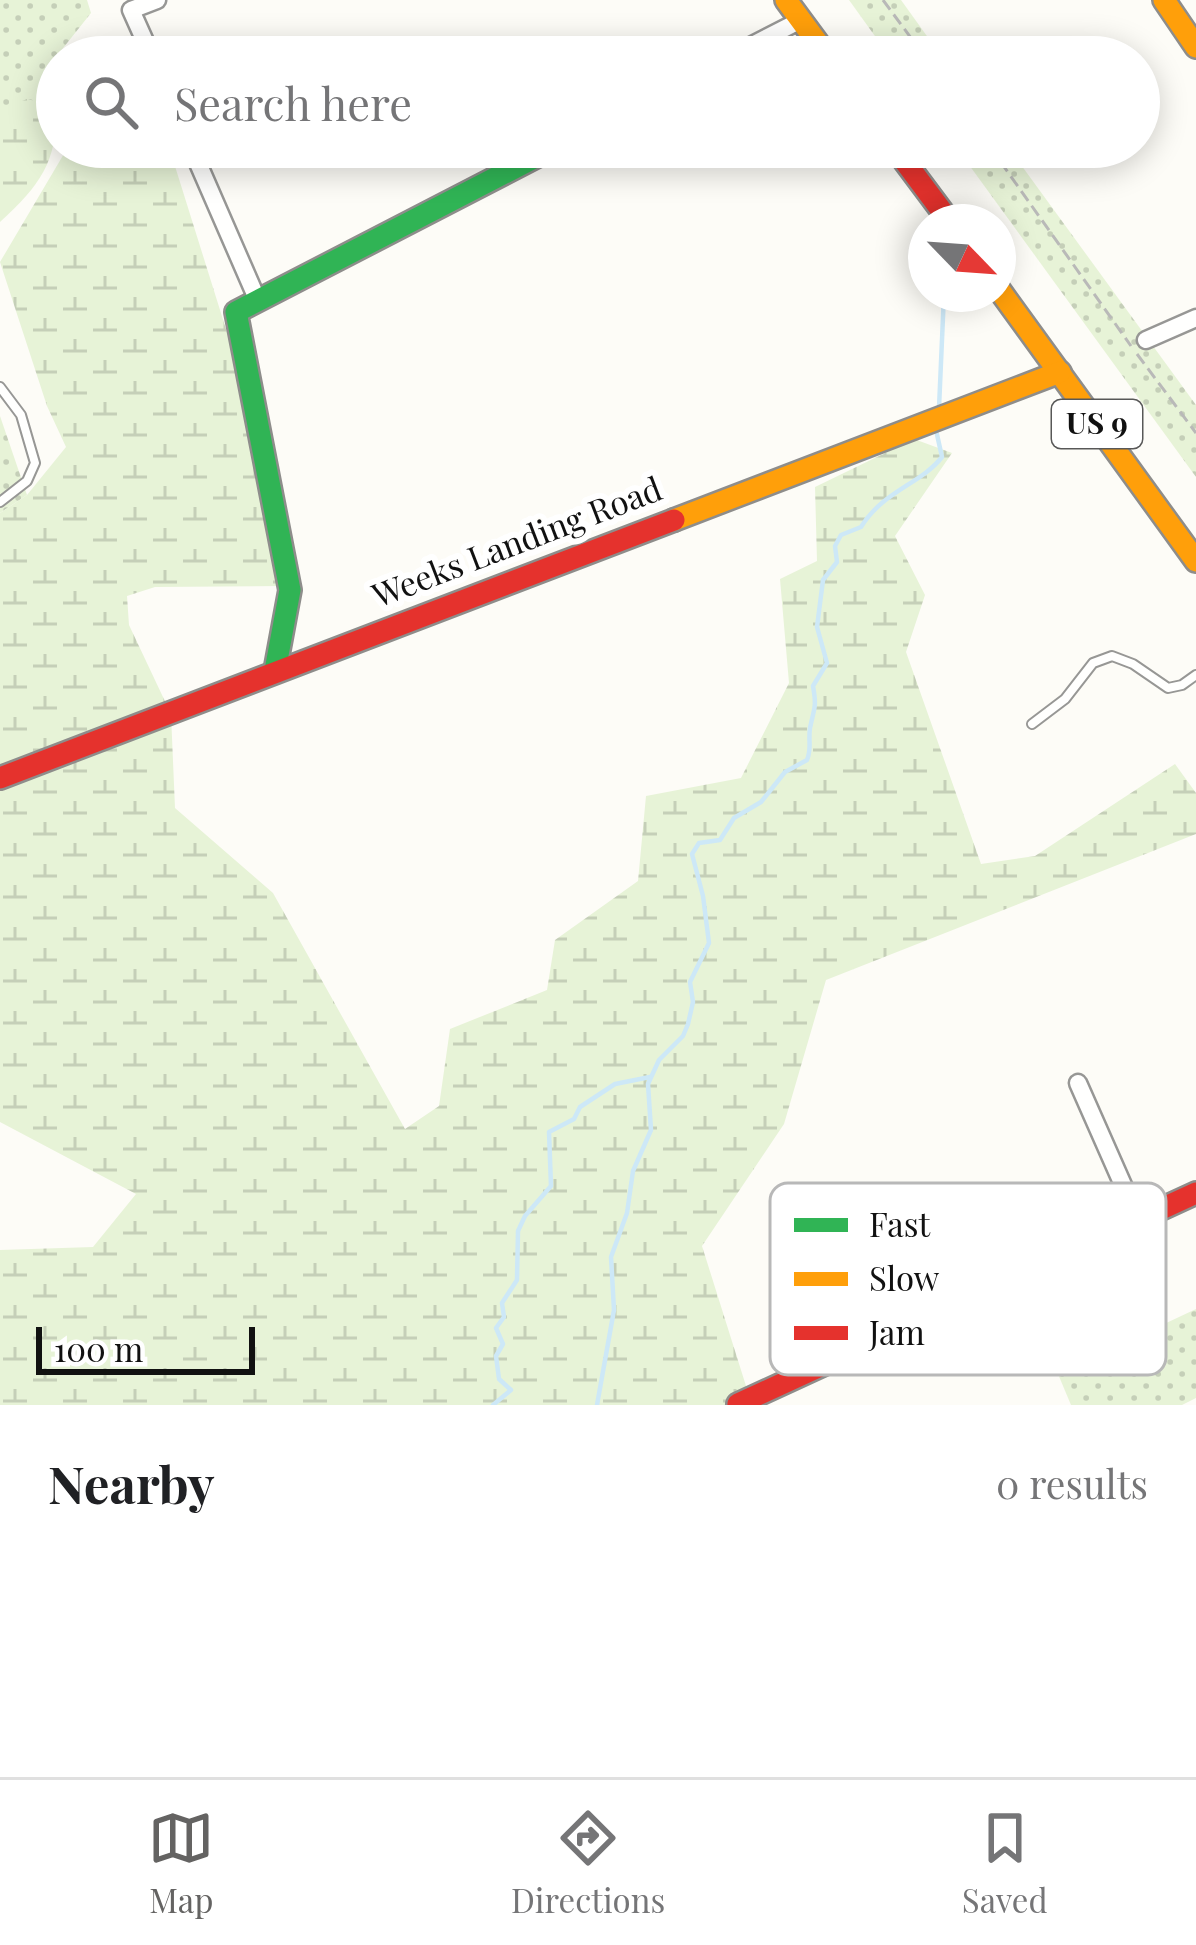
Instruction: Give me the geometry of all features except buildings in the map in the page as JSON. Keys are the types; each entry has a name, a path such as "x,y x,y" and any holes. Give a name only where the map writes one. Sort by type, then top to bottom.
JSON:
{"street":[{"path":"143,36 131,10 157,0"},
{"path":"786,0 813,36"},
{"path":"1179,8 1196,46"},
{"path":"770,36 801,20"},
{"path":"200,168 258,301"},
{"path":"275,671 290,590 236,312 514,168"},
{"path":"910,168 937,204"},
{"name":"US 9","path":"1016,312 1196,561"},
{"path":"1146,340 1196,318"},
{"name":"Weeks Landing Road","path":"0,778 1060,372"},
{"path":"1078,1083 1122,1183"},
{"path":"1166,1206 1196,1193"},
{"path":"738,1404 801,1375"}],"lane":[{"path":"0,387 21,415 35,464 27,481 0,502"},
{"path":"1032,724 1065,699 1093,663 1112,656 1168,688 1196,675"}],"path":[{"path":"884,0 910,36"},
{"path":"1005,168 1196,433"}],"green space":[{"path":"0,0 87,0 91,13 73,36 36,36 33,152 0,197"},
{"path":"849,0 901,0 927,36 875,36"},
{"path":"27,99 36,101 36,168 46,168 0,222 0,110"},
{"path":"56,168 176,168 246,393 284,586 155,587 127,596 129,625 171,714 175,808 273,893 405,1129 439,1106 450,1029 547,990 555,940 638,881 646,796 741,778 789,683 780,579 817,561 815,487 914,439 952,453 895,536 925,595 906,652 981,864 1035,856 1175,764 1196,793 1196,834 826,980 784,1124 702,1246 752,1405 0,1405 0,1250 93,1247 136,1194 0,1122 0,513 27,495 66,447 47,406 0,262"},
{"path":"971,168 1023,168 1196,405 1196,477 1016,230 1016,204 997,204"},
{"path":"0,416 27,495 0,513"},
{"path":"1196,1309 1196,1398 1182,1405 1071,1405 1058,1375 1166,1375 1166,1323"}],"waterway":[{"path":"939,408 943,312"},
{"path":"597,1405 614,1310 611,1257 627,1213 633,1171 651,1130 648,1084 659,1060 683,1036 693,1002 690,982 709,943 692,854 699,843 720,840 734,818 761,802 785,772 807,760 813,686 827,663 817,627 823,580 837,562 835,546 841,535 861,527 880,505 942,457 936,430"},
{"path":"493,1405 511,1390 499,1379 496,1356 503,1344 496,1328 504,1317 502,1303 517,1280 518,1231 551,1186 549,1132 574,1119 580,1107 615,1084 650,1077"}],"traffic: fast":[{"path":"275,671 290,590 236,312 514,168"}],"traffic: slow":[{"path":"786,0 813,36"},
{"path":"1164,0 1196,47"},
{"path":"1015,312 1196,561"},
{"path":"674,520 1060,372"}],"traffic: jam":[{"path":"910,168 937,204"},
{"path":"0,778 674,520"},
{"path":"1166,1207 1196,1193"},
{"path":"738,1404 801,1375"}]}
